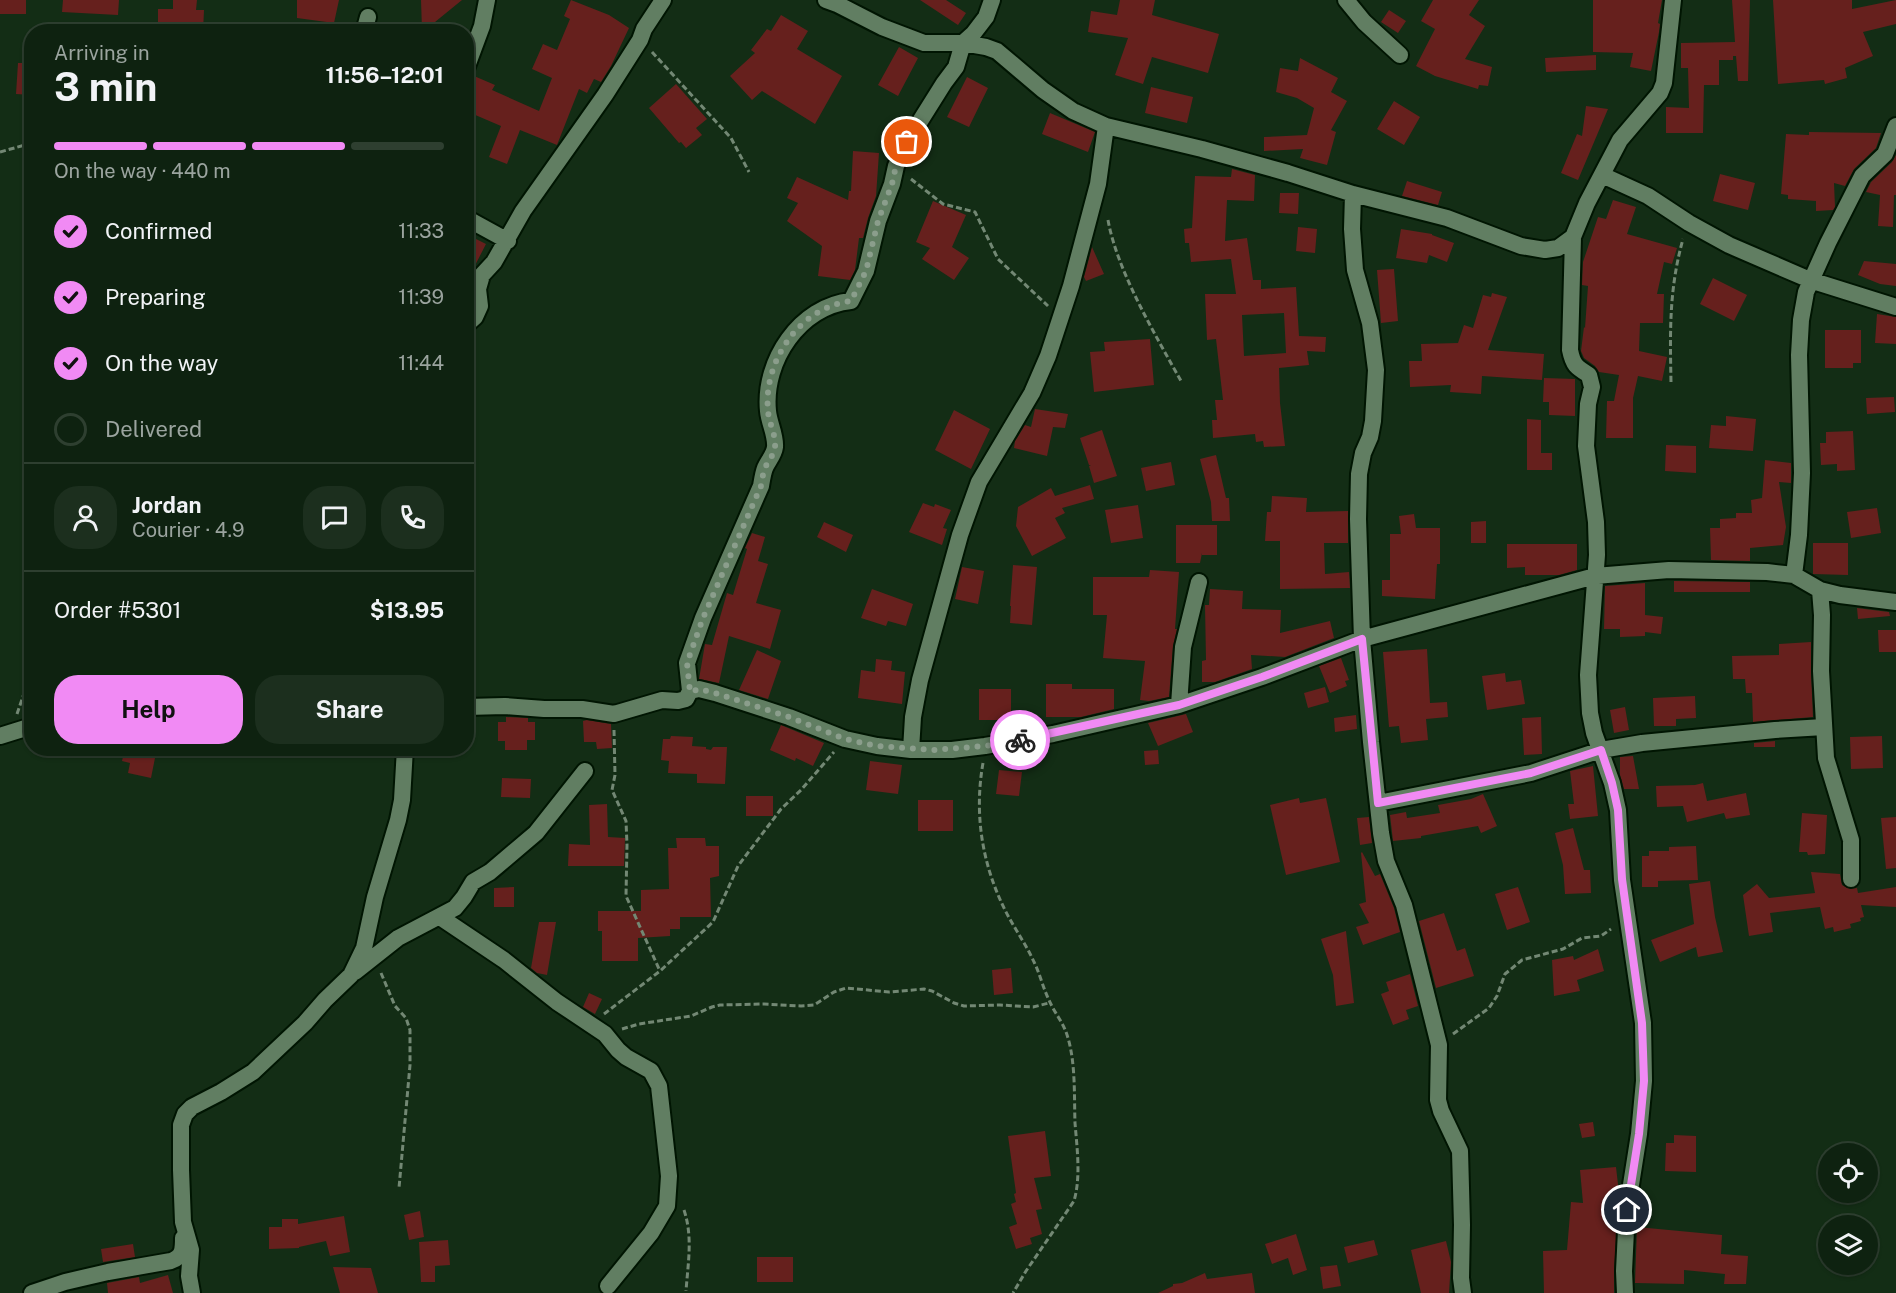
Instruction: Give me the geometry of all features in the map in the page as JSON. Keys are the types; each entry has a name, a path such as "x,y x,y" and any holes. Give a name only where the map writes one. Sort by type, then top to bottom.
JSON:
{"street":[{"path":"474,48 482,26 487,0"},
{"path":"474,318 480,306 478,289 482,275 494,262 523,212 605,95 663,0"},
{"path":"826,0 882,27 924,43 986,46 997,51 1043,90 1073,111 1106,126 1202,149 1353,194 1447,218 1521,246 1545,250 1558,248 1574,237"},
{"path":"474,707 582,709 614,714 662,700 686,699 690,692 687,663 700,627 761,486 765,466 775,450 768,411 768,389 777,358 782,347 807,320 839,302 851,301 866,271 878,221 896,166 907,142 956,67 963,44 974,34 986,17 992,0"},
{"path":"1346,0 1364,22 1400,55"},
{"path":"1625,1293 1627,1210 1639,1134 1644,1081 1642,1023 1622,879 1618,810 1590,713 1588,675 1598,555 1586,446 1588,404 1592,387 1589,375 1576,367 1569,350 1574,237 1587,203 1620,140 1660,93 1664,83 1672,0"},
{"path":"911,750 913,717 920,680 960,535 979,482 1032,393 1048,356 1071,286 1098,184 1106,126"},
{"path":"1794,576 1799,535 1802,473 1798,356 1806,292 1862,176 1885,154 1896,126"},
{"path":"1602,175 1648,196 1689,223 1729,245 1810,280 1896,307"},
{"path":"1353,194 1354,270 1370,323 1376,370 1373,421 1359,474 1358,519 1362,639 1378,803 1386,861 1404,905 1439,1045 1438,1101 1460,1151 1463,1293"},
{"path":"474,222 507,241"},
{"path":"690,692 699,689 715,693 789,717 845,739 877,746 934,750 985,746 1053,734 1179,705 1262,677 1362,639 1595,576 1669,570 1767,572 1794,576 1820,590 1840,595 1895,603"},
{"path":"1179,705 1183,647 1199,582"},
{"path":"1820,590 1826,758 1851,840 1851,879"},
{"path":"1378,803 1531,773 1601,750 1642,743 1824,727"},
{"path":"4,734 24,728"},
{"path":"351,975 364,948 375,897 398,820 402,800 405,756"},
{"path":"32,1293 65,1282 177,1259 183,1249 180,1138 184,1114 192,1107 253,1072 351,975 398,938 440,917 460,903 473,882 490,872 536,833 585,771"},
{"path":"440,917 504,960 557,1002 605,1034 626,1057 651,1071 659,1086 667,1143 669,1186 667,1206 656,1224 608,1286"},
{"path":"183,1222 191,1250 189,1276 192,1293"}],"path":[{"path":"640,40 731,138 749,172"},
{"path":"0,152 24,145"},
{"path":"896,166 943,204 975,212 998,259 1059,317"},
{"path":"1107,214 1119,258 1181,381"},
{"path":"1671,382 1670,316 1675,273 1689,223"},
{"path":"4,734 24,695"},
{"path":"614,714 615,775 612,790 626,821 626,896 660,971"},
{"path":"591,1024 660,971 713,922 738,866 781,809 801,790 845,739"},
{"path":"985,746 981,771 980,837 989,874 1005,910 1034,960 1049,1003 1058,1014 1071,1047 1076,1136 1077,1191 1074,1201 1013,1293"},
{"path":"1439,1045 1489,1008 1497,996 1505,974 1514,965 1533,956 1563,949 1582,938 1608,933 1626,905"},
{"path":"373,958 395,1006 406,1018 410,1030 410,1065 399,1188"},
{"path":"605,1034 639,1024 691,1017 720,1005 814,1005 834,992 846,988 889,992 924,989 964,1006 1033,1007 1049,1003"},
{"path":"669,1186 677,1193 689,1224 686,1291"}],"building":[{"path":"0,0 26,0 26,14 0,14"},
{"path":"63,0 119,0 118,15 62,12"},
{"path":"173,0 197,0 196,10 204,10 203,24 158,24 158,9 173,9"},
{"path":"297,0 339,0 334,23 297,18"},
{"path":"421,0 462,0 435,24 422,24"},
{"path":"571,0 609,15 629,28 601,82 594,79 587,93 579,89 557,145 520,130 507,164 489,157 501,126 474,114 474,76 495,85 492,90 539,111 552,78 532,69 543,44 557,50 570,19 564,16"},
{"path":"920,0 946,0 966,13 958,25"},
{"path":"1120,0 1155,0 1152,15 1219,34 1208,73 1152,57 1143,84 1115,75 1128,38 1088,32 1091,11 1117,15"},
{"path":"1433,0 1479,0 1469,15 1485,26 1465,59 1492,67 1488,86 1479,85 1478,89 1435,76 1416,66 1435,29 1421,21"},
{"path":"1593,0 1662,0 1658,23 1660,24 1659,32 1651,71 1630,67 1633,53 1593,52"},
{"path":"1732,0 1750,0 1748,81 1738,81 1736,56 1733,56 1733,60 1719,60 1719,85 1704,85 1703,133 1666,133 1666,107 1689,108 1688,68 1681,68 1681,43 1735,42"},
{"path":"1773,0 1852,0 1852,9 1896,0 1896,24 1863,32 1873,56 1845,68 1847,78 1825,84 1824,80 1778,84"},
{"path":"1389,10 1406,21 1398,33 1381,22"},
{"path":"781,15 808,31 797,49 842,76 815,124 762,91 752,100 730,76 755,53 751,50 767,29 771,31"},
{"path":"899,47 918,58 898,96 878,85"},
{"path":"1596,55 1596,70 1546,72 1545,58"},
{"path":"1300,58 1338,78 1331,92 1347,101 1331,130 1336,132 1327,165 1300,158 1303,149 1264,151 1264,137 1307,135 1314,108 1297,98 1276,92 1280,68 1298,71"},
{"path":"18,63 24,63 24,94 16,94"},
{"path":"967,77 988,88 969,127 947,117"},
{"path":"676,84 707,119 696,128 702,135 686,148 649,108"},
{"path":"1151,87 1193,97 1187,123 1145,113"},
{"path":"1394,101 1420,117 1404,145 1377,129"},
{"path":"1586,106 1608,109 1578,180 1561,173 1577,134 1582,136"},
{"path":"1050,113 1095,132 1088,152 1042,134"},
{"path":"1809,132 1881,133 1876,148 1854,169 1845,186 1834,183 1835,207 1833,210 1816,211 1816,201 1788,199 1788,195 1781,194 1786,134 1809,135"},
{"path":"853,151 879,153 876,196 863,238 859,238 855,270 850,280 818,276 822,246 787,221 798,203 787,198 797,177 848,200 849,191 851,191"},
{"path":"1896,155 1893,227 1878,226 1880,195 1866,192 1871,182 1892,162"},
{"path":"1232,169 1255,175 1254,201 1227,200 1225,241 1247,238 1253,280 1261,280 1261,289 1296,287 1299,336 1326,337 1325,352 1307,351 1309,365 1279,368 1285,446 1264,447 1263,441 1256,442 1255,434 1213,438 1212,420 1217,420 1215,400 1223,400 1216,339 1207,340 1205,294 1236,294 1231,259 1191,262 1189,243 1185,243 1184,229 1192,228 1195,176 1231,177","holes":["1284,313 1286,353 1244,356 1242,315"]},
{"path":"1720,174 1755,183 1748,210 1713,201"},
{"path":"1407,181 1442,192 1438,205 1402,196"},
{"path":"1280,193 1299,193 1298,214 1279,213"},
{"path":"1613,200 1636,207 1627,234 1677,248 1672,264 1664,262 1657,294 1664,294 1663,323 1640,323 1639,351 1667,357 1662,381 1638,376 1633,398 1633,438 1606,438 1607,401 1614,401 1619,375 1599,372 1584,358 1581,351 1588,286 1582,285 1583,262 1598,217 1606,219"},
{"path":"933,201 966,215 952,247 969,258 954,280 922,259 930,248 916,242"},
{"path":"1298,227 1317,229 1315,253 1296,251"},
{"path":"1401,229 1432,234 1454,243 1447,262 1429,255 1427,263 1396,258"},
{"path":"474,238 486,244 474,267"},
{"path":"1092,247 1104,274 1086,281 1084,277"},
{"path":"1864,261 1896,264 1896,286 1880,284 1858,275"},
{"path":"1394,269 1398,321 1381,323 1377,270"},
{"path":"1713,278 1747,295 1734,321 1700,304"},
{"path":"1492,293 1507,297 1488,350 1544,354 1542,380 1482,376 1481,394 1450,392 1451,385 1410,387 1409,361 1422,361 1421,344 1458,343 1464,325 1473,328 1483,295 1491,297"},
{"path":"1877,314 1896,317 1896,344 1875,343"},
{"path":"1825,330 1861,330 1861,363 1853,363 1853,368 1825,368"},
{"path":"1150,339 1154,385 1094,392 1090,352 1105,351 1104,342"},
{"path":"1544,378 1575,379 1575,416 1549,415 1549,402 1543,402"},
{"path":"1894,397 1895,412 1867,414 1866,398"},
{"path":"1035,409 1068,414 1065,428 1053,427 1047,456 1014,448 1015,441 1025,425 1031,427"},
{"path":"954,410 990,429 971,469 935,450"},
{"path":"1726,416 1756,419 1753,451 1709,448 1711,425 1726,426"},
{"path":"1527,419 1541,420 1541,453 1552,453 1552,470 1527,470"},
{"path":"1102,430 1117,476 1094,483 1089,466 1091,465 1089,465 1080,438"},
{"path":"1853,431 1855,470 1837,471 1837,464 1821,465 1820,443 1826,443 1826,432"},
{"path":"1666,445 1696,446 1696,473 1665,471"},
{"path":"1216,455 1226,498 1229,498 1230,521 1212,521 1211,502 1200,459"},
{"path":"1765,460 1791,463 1791,483 1779,482 1786,527 1783,545 1750,548 1750,561 1711,560 1710,528 1720,528 1720,519 1736,518 1736,513 1752,513 1751,500 1762,498"},
{"path":"1171,462 1175,485 1146,491 1141,468"},
{"path":"1090,485 1094,499 1062,508 1065,513 1055,518 1066,538 1032,556 1016,526 1018,507 1051,488 1055,496"},
{"path":"1272,496 1307,498 1306,512 1348,511 1348,543 1324,543 1325,574 1349,572 1350,588 1280,589 1280,541 1265,541 1267,512 1271,512"},
{"path":"923,503 934,507 935,504 951,510 943,528 947,529 942,545 909,532"},
{"path":"1138,505 1143,538 1111,543 1105,510"},
{"path":"1877,508 1881,533 1851,538 1847,512"},
{"path":"1414,514 1416,528 1440,528 1440,564 1437,564 1435,599 1382,596 1382,580 1390,580 1390,534 1401,534 1399,516"},
{"path":"1486,521 1486,543 1471,543 1471,522"},
{"path":"824,522 853,535 846,552 817,537"},
{"path":"1176,525 1217,525 1217,555 1202,555 1202,553 1200,563 1176,563"},
{"path":"752,533 765,537 758,561 768,564 756,603 781,610 770,649 729,636 719,683 699,679 705,644 712,645 727,593 733,595 747,549 745,548"},
{"path":"1813,543 1848,543 1848,575 1813,574"},
{"path":"1507,544 1577,544 1577,570 1559,575 1525,575 1525,567 1507,568"},
{"path":"1013,565 1037,567 1032,625 1010,623"},
{"path":"962,567 984,571 978,604 955,599"},
{"path":"1150,570 1179,572 1175,629 1177,629 1173,646 1169,697 1149,701 1140,700 1145,661 1103,658 1107,615 1093,615 1093,577 1149,577"},
{"path":"1674,581 1750,582 1750,592 1674,592"},
{"path":"1645,583 1645,615 1663,617 1661,634 1645,632 1645,636 1620,637 1620,629 1604,629 1605,586"},
{"path":"872,589 913,604 906,626 888,621 886,626 861,618"},
{"path":"1210,589 1243,591 1242,609 1281,610 1280,633 1330,621 1334,638 1285,657 1251,655 1252,669 1215,682 1202,682 1202,661 1206,660 1205,605 1209,605"},
{"path":"1857,608 1889,612 1890,616 1858,619"},
{"path":"1878,630 1896,630 1896,652 1879,652"},
{"path":"1811,642 1813,717 1753,722 1752,693 1746,693 1745,679 1733,679 1732,656 1779,655 1779,644"},
{"path":"1427,649 1430,703 1447,702 1448,717 1426,719 1428,740 1401,743 1399,726 1389,727 1383,652"},
{"path":"757,650 781,661 768,699 739,690"},
{"path":"1341,658 1349,680 1345,681 1347,686 1330,693 1319,666"},
{"path":"876,659 892,661 891,670 905,672 902,704 858,698 861,670 875,672"},
{"path":"1505,673 1506,682 1521,680 1525,704 1487,710 1482,676"},
{"path":"1046,684 1072,684 1072,689 1114,689 1114,709 1081,717 1046,717"},
{"path":"1325,687 1329,702 1308,708 1304,693"},
{"path":"979,689 1011,689 1011,720 979,720"},
{"path":"1695,696 1696,718 1676,719 1676,726 1654,726 1653,698"},
{"path":"1625,707 1629,730 1614,733 1610,710"},
{"path":"1186,714 1193,732 1158,746 1148,723"},
{"path":"1356,715 1357,729 1335,732 1334,718"},
{"path":"506,717 528,718 528,722 535,722 535,740 527,740 527,750 505,750 505,741 498,741 498,722 506,722"},
{"path":"1541,717 1542,754 1524,755 1522,718"},
{"path":"583,721 611,724 612,748 597,749 596,742 584,742"},
{"path":"781,725 824,743 813,766 770,750"},
{"path":"671,736 693,737 692,746 706,747 711,750 713,747 727,747 725,784 697,783 697,774 668,773 669,761 661,760 663,739 670,739"},
{"path":"1882,736 1883,768 1851,769 1850,737"},
{"path":"1775,741 1775,747 1754,747 1754,743"},
{"path":"1158,750 1159,764 1145,765 1144,751"},
{"path":"123,756 155,756 151,778 128,773 130,763 122,761"},
{"path":"1633,756 1639,789 1624,789 1620,775 1620,757"},
{"path":"870,761 902,765 898,794 866,790"},
{"path":"1593,766 1598,816 1570,819 1568,804 1574,804 1570,771"},
{"path":"999,770 1022,772 1019,796 996,794"},
{"path":"502,778 531,779 530,798 501,797"},
{"path":"1703,783 1707,801 1746,793 1750,815 1726,819 1724,813 1687,822 1683,806 1657,807 1656,786"},
{"path":"1483,794 1497,826 1481,833 1478,826 1421,836 1421,838 1393,841 1390,815 1406,812 1407,818 1440,813 1438,805 1471,799"},
{"path":"746,796 773,796 773,816 746,816"},
{"path":"1299,798 1300,803 1326,798 1340,862 1286,875 1270,805"},
{"path":"918,800 953,800 953,831 918,831"},
{"path":"607,804 608,837 625,838 624,866 568,866 569,844 590,845 589,805"},
{"path":"1802,813 1827,815 1825,854 1808,855 1807,852 1799,852"},
{"path":"1369,817 1372,843 1360,845 1357,818"},
{"path":"1896,817 1896,868 1886,869 1881,818"},
{"path":"1573,828 1584,870 1590,870 1591,893 1565,894 1563,865 1555,833"},
{"path":"676,838 705,838 706,846 719,846 719,876 710,878 711,917 680,917 680,929 670,929 670,936 638,938 638,961 602,961 602,931 598,931 598,911 641,911 641,890 669,889 668,848 677,848"},
{"path":"1696,846 1698,880 1658,881 1658,887 1642,887 1642,856 1649,856 1649,851 1669,851 1669,847"},
{"path":"1362,852 1375,876 1380,874 1394,908 1400,932 1363,945 1356,927 1369,923 1359,904 1366,902"},
{"path":"1811,872 1840,874 1842,885 1850,889 1857,888 1858,893 1896,887 1896,907 1861,905 1864,917 1860,918 1861,921 1850,924 1851,928 1834,932 1833,927 1825,929 1820,907 1770,913 1773,932 1749,936 1743,895 1757,884 1769,898 1815,893"},
{"path":"1710,881 1723,952 1698,957 1696,947 1660,962 1651,940 1694,924 1689,884"},
{"path":"514,887 514,907 494,907 494,888"},
{"path":"1518,887 1530,922 1507,930 1495,894"},
{"path":"1444,913 1457,951 1465,948 1474,976 1436,988 1419,921"},
{"path":"539,922 556,922 547,975 537,973 531,968"},
{"path":"1346,931 1354,1003 1336,1006 1333,975 1321,939"},
{"path":"1598,949 1604,971 1577,980 1580,991 1554,996 1552,960 1573,956 1574,960"},
{"path":"1011,968 1013,993 994,995 992,970"},
{"path":"1410,974 1418,1006 1406,1010 1409,1019 1393,1025 1381,994 1389,991 1386,982"},
{"path":"589,993 602,999 595,1014 583,1007"},
{"path":"1593,1122 1595,1136 1582,1138 1579,1124"},
{"path":"1045,1131 1051,1176 1034,1178 1042,1209 1036,1210 1042,1234 1030,1238 1032,1244 1016,1249 1009,1227 1017,1224 1011,1204 1016,1202 1014,1194 1016,1193 1008,1136"},
{"path":"1674,1135 1696,1136 1696,1172 1665,1171 1666,1143 1674,1143"},
{"path":"1616,1167 1619,1193 1614,1293 1544,1293 1543,1251 1567,1250 1571,1202 1583,1203 1580,1170"},
{"path":"420,1211 424,1237 409,1240 404,1215"},
{"path":"344,1216 350,1252 330,1256 326,1241 299,1248 269,1249 269,1227 282,1227 282,1219 298,1219 298,1224"},
{"path":"1637,1227 1722,1235 1721,1254 1748,1256 1746,1284 1724,1284 1725,1274 1684,1270 1684,1284 1635,1283"},
{"path":"1296,1234 1307,1270 1293,1275 1288,1258 1272,1264 1265,1244"},
{"path":"448,1240 450,1265 435,1266 435,1282 421,1282 419,1242"},
{"path":"1374,1240 1378,1255 1348,1263 1344,1247"},
{"path":"1446,1241 1451,1262 1449,1293 1421,1293 1411,1250"},
{"path":"133,1244 135,1257 103,1262 101,1249"},
{"path":"757,1257 793,1257 793,1282 757,1282"},
{"path":"1337,1265 1341,1286 1323,1289 1320,1267"},
{"path":"333,1267 371,1268 378,1293 340,1293"},
{"path":"1205,1273 1207,1279 1252,1273 1255,1293 1158,1293 1173,1284 1182,1283"},
{"path":"168,1275 173,1293 108,1293 107,1283 139,1277 140,1283"}],"way so far":[{"path":"907,142 896,166 878,221 866,271 851,301 839,302 807,320 782,347 777,358 768,389 768,411 775,450 765,466 761,486 703,618 687,663 690,692 699,689 715,693 789,717 845,739 877,746 911,750 952,750 1020,740"}],"route":[{"path":"1020,740 1179,705 1262,677 1362,639 1378,803 1531,773 1601,750 1618,810 1622,879 1642,1023 1644,1081 1639,1134 1627,1210"}]}
